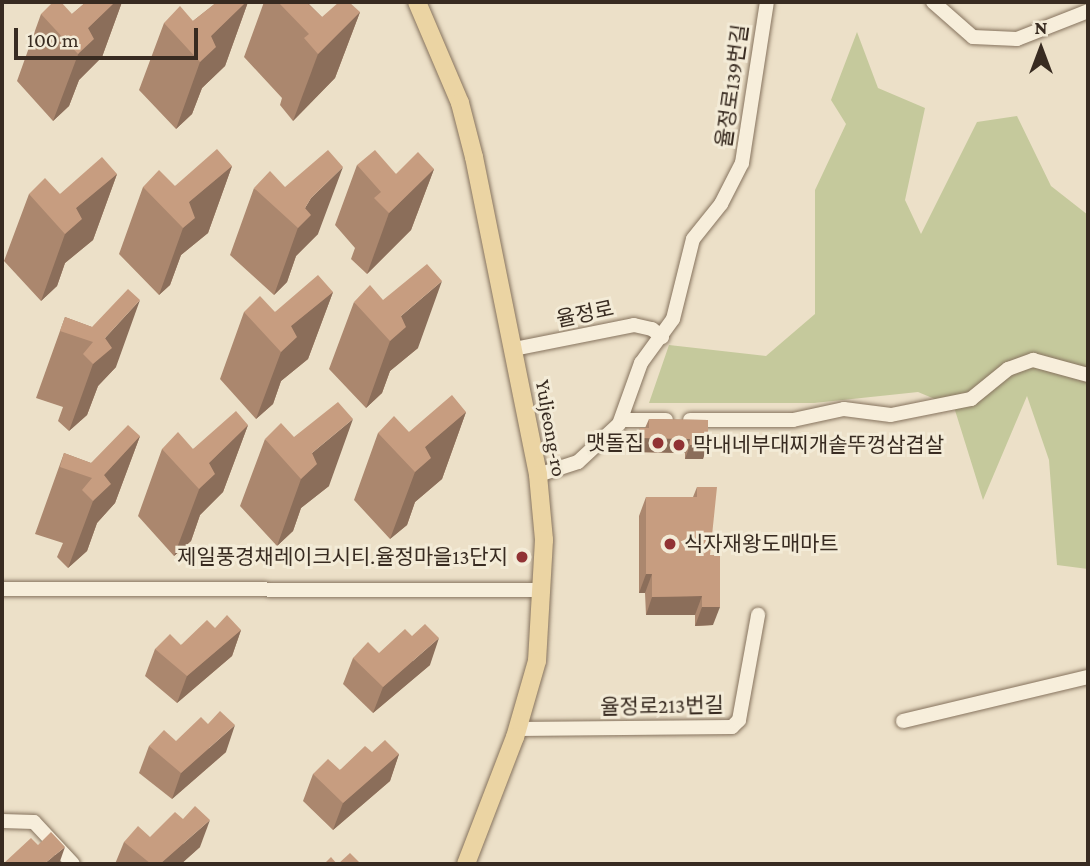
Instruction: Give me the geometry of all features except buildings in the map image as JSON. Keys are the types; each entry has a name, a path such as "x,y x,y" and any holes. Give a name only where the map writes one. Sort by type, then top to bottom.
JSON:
{"main road":[{"name":"Yuljeong-ro","path":"417,2 460,103 514,349 538,475 544,540 537,661 517,729 466,864"}],"street":[{"name":"율정로139번길","path":"538,475 578,462 622,420 641,363 662,337 679,303 694,239 721,204 742,163 767,2"},
{"path":"937,5 973,37 1017,38 1088,10"},
{"name":"율정로","path":"514,349 634,325 652,328 662,337"},
{"path":"622,420 781,421 844,409 891,415 971,399 1008,369 1033,360 1088,375"},
{"path":"2,589 543,590"},
{"name":"율정로213번길","path":"517,729 732,727 739,720 758,615"},
{"path":"902,721 1088,677"},
{"path":"2,821 34,822 73,864"}],"green space":[{"path":"857,32 878,88 925,108 905,200 921,234 977,122 1017,116 1051,186 1088,215 1088,569 1057,565 1049,460 1027,396 983,500 954,407 918,392 814,403 649,403 669,345 766,356 815,314 815,190 846,124 831,100"}],"place":[{"name":"맷돌집","path":"658,443"},
{"name":"막내네부대찌개솥뚜껑삼겹살","path":"679,445"},
{"name":"식자재왕도매마트","path":"670,544"},
{"name":"제일풍경채레이크시티.율정마을13단지","path":"522,557"}]}
